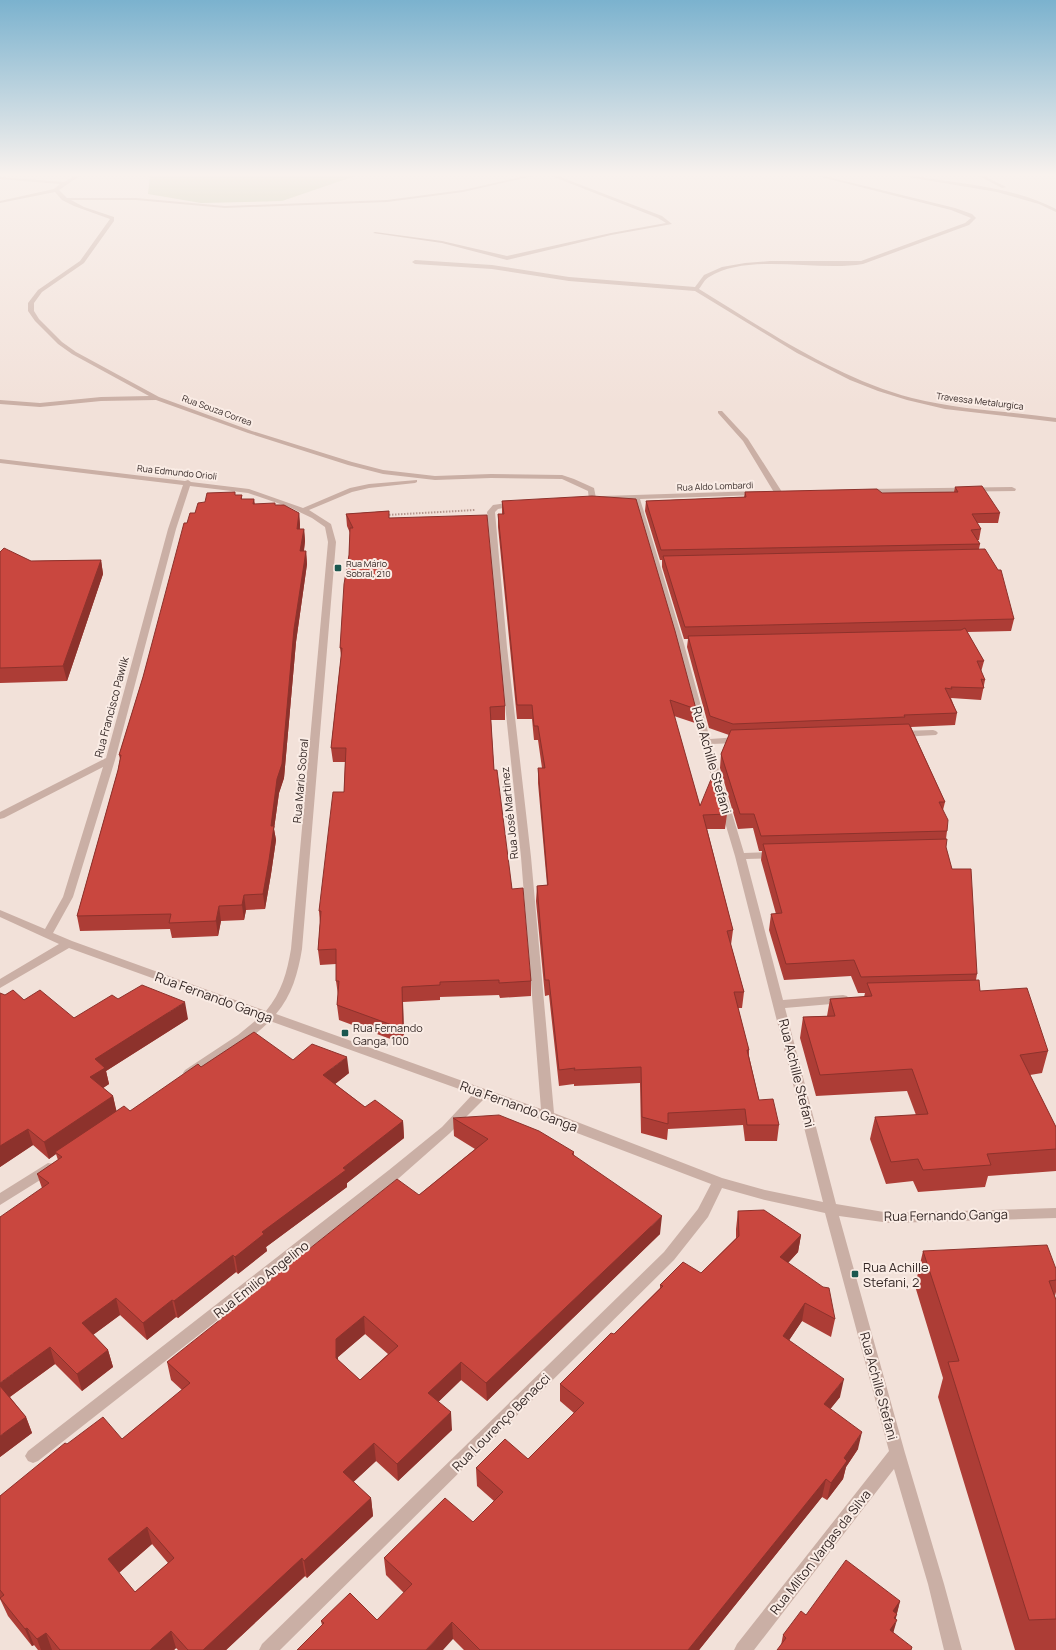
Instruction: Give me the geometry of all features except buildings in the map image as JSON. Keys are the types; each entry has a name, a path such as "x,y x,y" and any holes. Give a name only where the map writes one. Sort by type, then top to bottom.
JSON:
{"street":[{"name":"Rua Souza Correa","path":"89,252 82,262 36,295 31,303 31,311 37,320 60,343 74,353 157,398 250,432 350,464 383,472 435,478 556,476 572,480 591,490 588,498"},
{"path":"483,252 507,258 533,252"},
{"path":"415,262 492,267 569,279 696,289 702,280 708,275 736,265 767,263 834,265 861,262 889,252"},
{"name":"Travessa Metalurgica","path":"696,289 835,371 891,394 931,404 1056,420"},
{"path":"0,402 40,405 101,399 157,398"},
{"name":"Rua Aldo Lombardi","path":"588,498 636,498 774,492 746,440 720,412"},
{"name":"Rua Edmundo Orioli","path":"0,461 188,482 249,491 272,497 316,516 328,526 332,542"},
{"path":"304,510 350,490 435,478"},
{"name":"Rua Francisco Pawlik","path":"48,934 68,897 110,760 172,529 188,482"},
{"path":"856,491 1012,488"},
{"name":"Rua Achille Stefani","path":"636,498 660,563 684,644 706,742 740,856 780,1004 831,1209 897,1453 936,1584 953,1650"},
{"path":"493,509 502,505 524,502"},
{"name":"Rua José Martinez","path":"493,509 491,512 503,647 526,857 548,1116"},
{"name":"Rua Mario Sobral","path":"176,1081 235,1042 268,1016 285,992 294,961 312,790 332,542"},
{"path":"894,734 933,733"},
{"path":"706,742 749,739"},
{"path":"0,816 110,760"},
{"path":"740,856 787,854"},
{"name":"Rua Fernando Ganga","path":"0,914 68,944 548,1116 719,1182 765,1195 831,1209 890,1218 1056,1212"},
{"path":"0,984 68,944"},
{"path":"780,1004 851,999"},
{"name":"Rua Emilio Angelino","path":"33,1456 394,1174 446,1130 482,1093"},
{"path":"0,1200 59,1161"},
{"name":"Rua Lourenço Benacci","path":"268,1650 669,1256 703,1212 719,1182"},
{"name":"Rua Milton Vargas da Silva","path":"743,1650 897,1453"}],"path":[{"path":"379,515 410,515 493,509"}],"place":[{"name":"Rua Mário Sobral, 210","path":"338,568"},
{"name":"Rua Fernando Ganga, 100","path":"345,1033"},
{"name":"Rua Achille Stefani, 2","path":"855,1274"}]}
